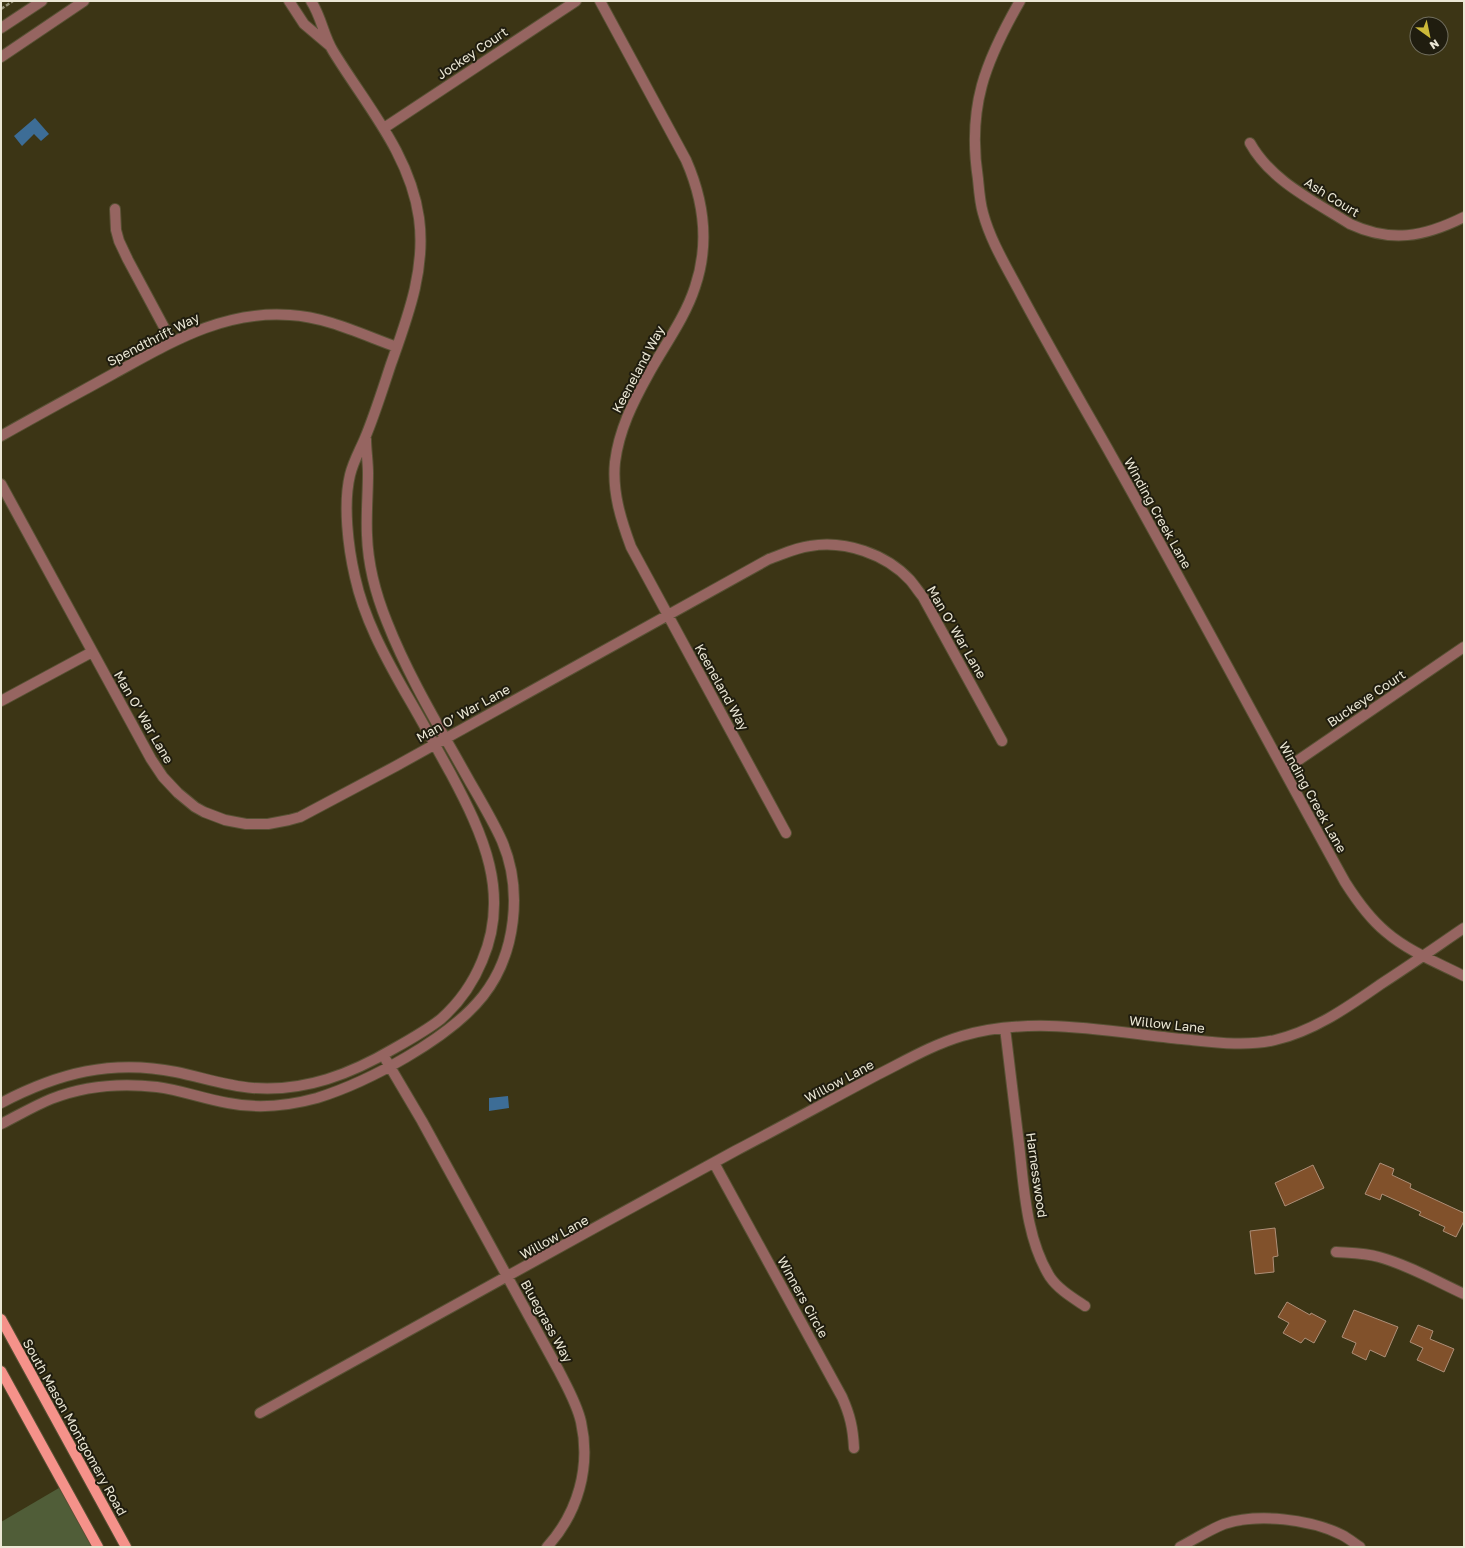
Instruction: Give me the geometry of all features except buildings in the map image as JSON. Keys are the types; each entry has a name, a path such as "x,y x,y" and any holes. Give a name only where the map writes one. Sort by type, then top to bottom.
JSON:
{"main road":[{"name":"South Mason Montgomery Road","path":"1,1319 126,1547"},
{"path":"1,1372 98,1547"}],"street":[{"path":"1,28 42,1"},
{"path":"1,56 84,1"},
{"path":"289,1 304,24 330,46"},
{"path":"1,1103 51,1080 72,1074 104,1068 157,1068 221,1083 252,1088 285,1088 301,1086 340,1075 383,1055 418,1035 441,1019 457,1003 470,986 480,967 488,946 493,925 494,882 479,830 435,744 376,638 363,608 354,576 349,544 347,512 350,473 366,437 415,294 420,262 419,218 412,186 404,166 384,128 330,46 318,13 311,1"},
{"name":"Jockey Court","path":"384,128 576,1"},
{"name":"Keeneland Way","path":"600,1 686,160 695,180 701,201 704,222 704,244 701,266 695,286 687,306 634,401 625,421 619,442 615,463 615,484 620,517 631,548 786,833"},
{"name":"Winding Creek Lane","path":"1020,1 1003,30 989,60 980,92 974,125 975,158 982,212 993,239 1045,337 1152,528 1345,882 1357,901 1371,918 1387,933 1464,976"},
{"name":"Ash Court","path":"1250,143 1262,162 1277,176 1359,229 1380,235 1412,236 1444,227 1464,217"},
{"path":"115,209 116,230 119,241 172,342"},
{"name":"Spendthrift Way","path":"1,436 172,342 207,326 228,319 249,315 292,315 324,321 397,347"},
{"path":"1,1124 50,1100 71,1093 102,1087 135,1085 156,1087 230,1104 251,1106 288,1105 317,1097 348,1086 389,1066 428,1044 460,1020 483,997 495,979 504,959 512,928 514,906 510,863 503,843 404,662 376,591 371,570 367,538 366,506 368,473 366,437"},
{"name":"Man O’ War Lane","path":"1,484 151,759 163,777 178,793 195,807 225,820 246,824 268,824 300,817 769,559 789,550 810,546 832,545 854,548 875,555 894,566 910,580 923,597 1002,741"},
{"name":"Buckeye Court","path":"1284,770 1464,647"},
{"path":"1,701 92,652"},
{"name":"Willow Lane","path":"260,1413 714,1163 834,1098 931,1048 982,1031 1025,1026 1057,1026 1209,1042 1242,1044 1275,1040 1297,1034 1317,1025 1355,1002 1464,928"},
{"name":"Harnesswood","path":"1006,1028 1023,1183 1033,1238 1051,1278 1062,1290 1085,1306"},
{"name":"Bluegrass Way","path":"383,1055 422,1121 508,1277 574,1400 581,1421 584,1465 577,1497 569,1517 557,1536 546,1547"},
{"name":"Winners Circle","path":"714,1163 842,1397 853,1427 854,1448"},
{"path":"1336,1252 1358,1253 1379,1257 1410,1269 1464,1294"},
{"path":"1180,1547 1204,1533 1225,1524 1268,1518 1289,1520 1321,1527 1342,1535 1360,1547"}],"path":[{"path":"1,9 13,1"}],"green space":[{"path":"64,1485 98,1547 1,1547 1,1522"}],"water":[{"path":"35,118 49,134 41,141 34,134 22,146 14,136"},
{"path":"508,1096 509,1108 489,1111 489,1098"}]}
